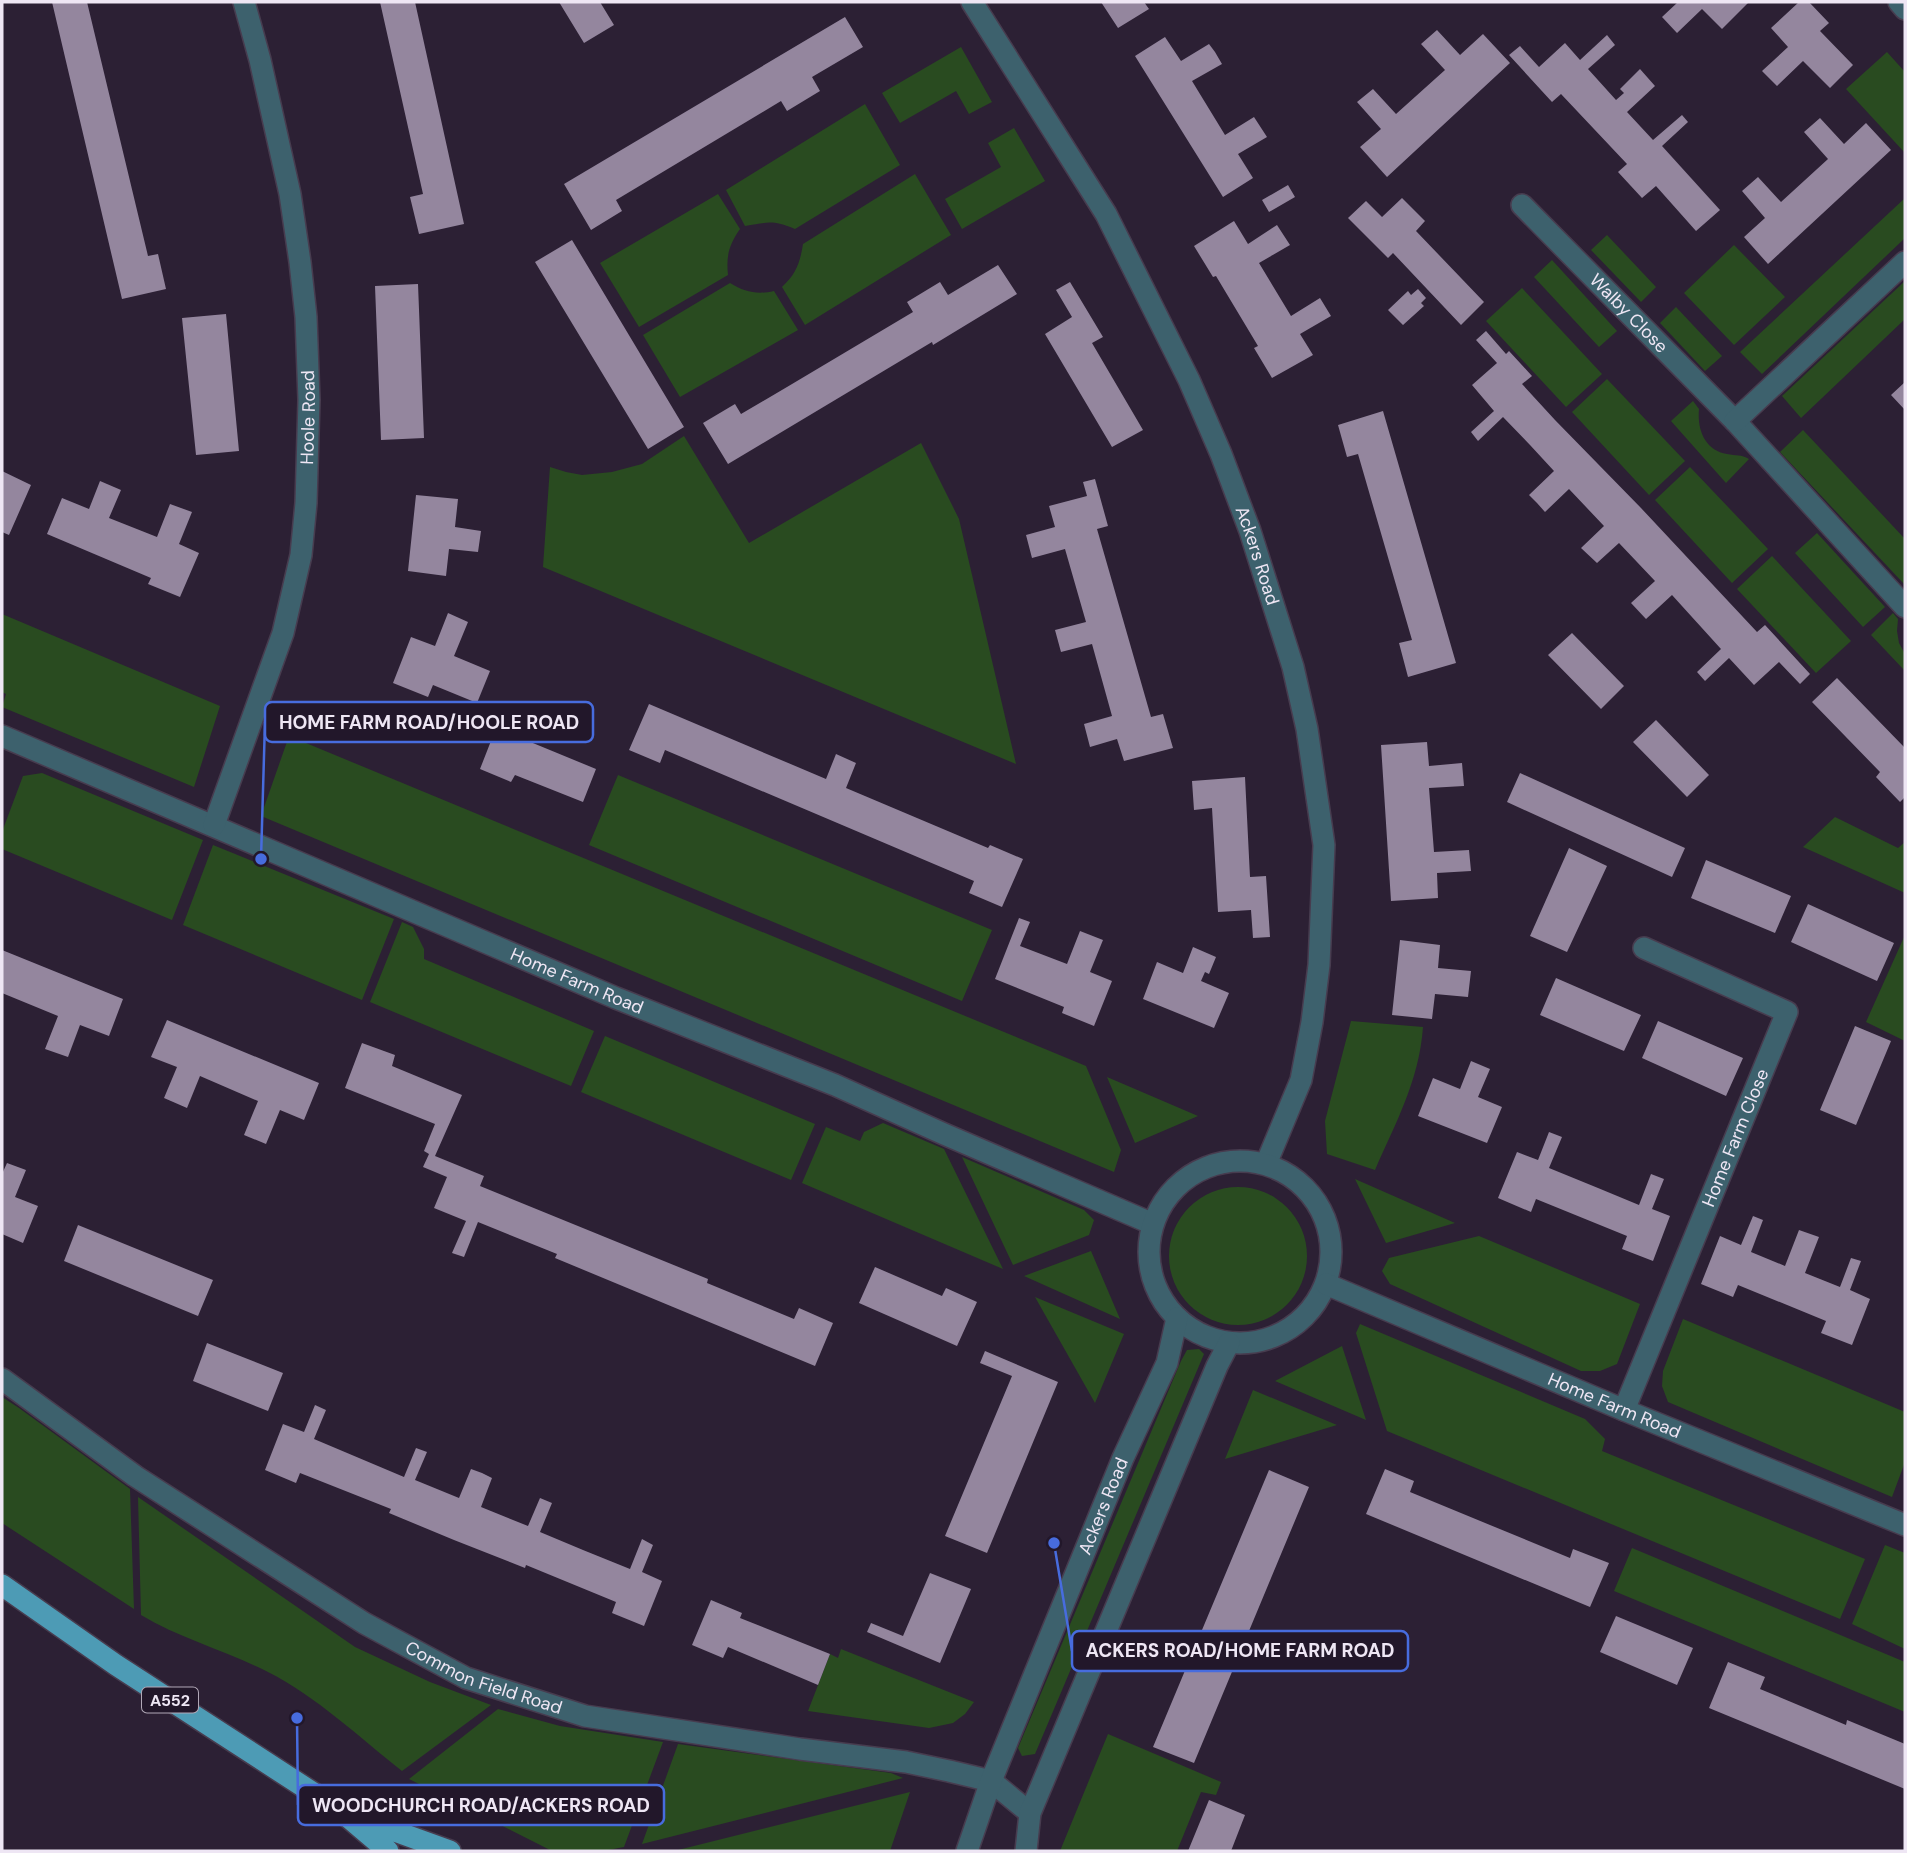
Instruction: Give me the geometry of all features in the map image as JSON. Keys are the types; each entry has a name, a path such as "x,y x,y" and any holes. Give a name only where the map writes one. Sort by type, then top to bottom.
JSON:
{"main road":[{"name":"A552","path":"2,1585 116,1665 341,1811 388,1851"},
{"name":"A552","path":"341,1811 450,1851"}],"street":[{"name":"Hoole Road","path":"214,825 283,633 301,555 306,503 309,400 306,317 300,262 290,194 244,2"},
{"name":"Ackers Road","path":"972,2 1106,214 1189,380 1250,531 1293,667 1307,729 1324,845 1319,965 1301,1080 1266,1164"},
{"path":"1899,2 1905,9"},
{"name":"Walby Close","path":"1522,205 1735,421 1905,607"},
{"path":"1735,421 1905,262"},
{"name":"Home Farm Road","path":"2,736 616,998 835,1086 1153,1224"},
{"name":"Home Farm Close","path":"1624,1410 1787,1013 1644,948"},
{"path":"1239,1160 1266,1164 1293,1177 1314,1199 1328,1225 1331,1255 1326,1284 1311,1310 1287,1330 1259,1341 1229,1342 1201,1334 1177,1318 1161,1298 1151,1274 1149,1248 1153,1224 1166,1198 1186,1178 1211,1165 1239,1160"},
{"name":"Home Farm Road","path":"1326,1284 1905,1525"},
{"name":"Ackers Road","path":"967,1851 991,1781 1122,1458 1167,1363 1177,1318"},
{"path":"1026,1851 1030,1813 1229,1342"},
{"name":"Common Field Road","path":"2,1379 158,1491 364,1623 466,1678 585,1716 800,1749 906,1762 991,1781 1030,1813"}],"green space":[{"path":"961,47 992,102 969,114 956,91 900,123 882,93"},
{"path":"1887,52 1905,72 1905,153 1846,89"},
{"path":"865,104 900,165 795,229 770,223 745,226 726,190"},
{"path":"1014,128 1045,181 962,229 945,199 1001,167 988,143"},
{"path":"915,174 951,235 805,325 782,287 797,268 803,244"},
{"path":"718,194 740,229 729,251 728,275 639,327 600,263"},
{"path":"1905,198 1905,238 1762,374 1740,352"},
{"path":"1607,235 1656,287 1641,302 1591,250"},
{"path":"1734,245 1785,297 1734,345 1684,293"},
{"path":"1552,260 1617,331 1599,347 1534,277"},
{"path":"1905,281 1905,319 1801,418 1782,396"},
{"path":"730,283 751,292 774,291 798,330 680,397 643,335"},
{"path":"1522,288 1602,374 1566,407 1486,321"},
{"path":"1676,307 1722,356 1705,371 1660,323"},
{"path":"1607,379 1685,461 1649,495 1572,412"},
{"path":"1693,401 1699,409 1699,424 1708,444 1719,452 1749,459 1726,483 1671,421"},
{"path":"1803,430 1905,539 1905,585 1780,452"},
{"path":"684,436 749,543 921,443 959,519 1016,764 543,567 550,467 582,475 612,472 642,464"},
{"path":"1690,467 1768,549 1732,583 1655,500"},
{"path":"1817,533 1885,607 1863,627 1795,553"},
{"path":"1772,556 1851,641 1816,673 1737,589"},
{"path":"1893,613 1898,619 1897,631 1905,654 1905,671 1871,635"},
{"path":"2,614 220,706 194,787 2,707 6,694 2,692"},
{"path":"289,736 1086,1066 1121,1150 1114,1172 261,816"},
{"path":"42,773 203,840 172,920 2,849 2,832 23,776"},
{"path":"618,775 992,930 962,1001 589,845"},
{"path":"1835,817 1898,848 1905,842 1905,893 1803,847"},
{"path":"213,845 394,919 362,1000 183,925"},
{"path":"402,922 413,927 424,949 424,959 594,1031 571,1086 370,1002"},
{"path":"1905,935 1905,1041 1866,1022"},
{"path":"1351,1021 1423,1027 1412,1083 1375,1170 1327,1154 1325,1121"},
{"path":"605,1036 815,1124 791,1180 581,1092"},
{"path":"1107,1077 1198,1116 1135,1143"},
{"path":"883,1123 944,1149 1003,1269 802,1183 826,1127 860,1141 864,1132"},
{"path":"962,1157 1084,1210 1094,1220 1089,1235 1013,1265"},
{"path":"1355,1179 1455,1223 1386,1243"},
{"path":"1238,1187 1265,1192 1287,1207 1302,1229 1307,1256 1302,1283 1287,1305 1265,1320 1238,1325 1211,1320 1189,1305 1174,1283 1169,1256 1174,1229 1189,1207 1211,1192"},
{"path":"1479,1236 1640,1304 1617,1364 1600,1371 1581,1371 1390,1284 1382,1271 1389,1258"},
{"path":"1091,1251 1120,1319 1024,1276"},
{"path":"1035,1297 1124,1334 1095,1403"},
{"path":"1683,1319 1905,1412 1905,1462 1892,1497 1668,1402 1662,1386 1663,1371"},
{"path":"1360,1324 1585,1419 1605,1439 1602,1451 1865,1559 1840,1619 1387,1431 1356,1333"},
{"path":"1342,1346 1366,1420 1275,1381"},
{"path":"1199,1349 1204,1354 1035,1754 1022,1756 1018,1748 1181,1361 1187,1350"},
{"path":"1253,1390 1337,1425 1225,1459"},
{"path":"2,1397 130,1489 134,1609 2,1523"},
{"path":"138,1497 355,1647 430,1682 491,1705 402,1771 337,1718 286,1682 141,1615"},
{"path":"1885,1545 1905,1553 1905,1649 1852,1624"},
{"path":"1632,1548 1905,1662 1905,1712 1614,1591"},
{"path":"841,1649 974,1702 965,1714 953,1723 929,1728 808,1711 830,1654 838,1658"},
{"path":"498,1709 560,1726 663,1742 624,1847 603,1851 552,1851 409,1779"},
{"path":"1108,1734 1221,1782 1216,1795 1201,1792 1177,1851 1060,1851"},
{"path":"678,1744 891,1773 903,1778 642,1844"},
{"path":"910,1792 890,1851 674,1851"}],"building":[{"path":"52,2 87,2 148,256 158,254 166,289 122,299"},
{"path":"380,2 415,2 464,224 419,234 410,197 423,194"},
{"path":"559,2 600,2 614,25 584,43"},
{"path":"1101,2 1144,2 1149,9 1118,28"},
{"path":"1678,2 1748,3 1722,29 1702,9 1677,33 1662,17"},
{"path":"1799,2 1809,2 1829,23 1820,31 1853,65 1830,88 1803,61 1777,86 1762,71 1788,47 1771,28"},
{"path":"845,17 863,47 812,77 820,91 787,111 781,101 616,200 622,211 591,230 564,184"},
{"path":"1437,30 1460,55 1483,34 1510,63 1387,177 1360,147 1381,129 1357,102 1373,89 1396,114 1445,70 1421,44"},
{"path":"1607,35 1615,45 1588,69 1616,100 1624,93 1620,89 1640,69 1655,86 1627,112 1653,140 1682,115 1688,122 1662,146 1720,210 1696,231 1656,186 1642,198 1618,172 1627,164 1561,94 1552,102 1509,55 1520,46 1539,67 1565,43 1580,60"},
{"path":"1165,37 1181,61 1209,44 1215,52 1222,64 1192,81 1225,135 1254,117 1267,137 1238,154 1253,178 1223,197 1135,56"},
{"path":"1820,118 1844,144 1866,123 1891,150 1768,264 1744,237 1765,218 1742,191 1758,177 1781,202 1828,159 1804,132"},
{"path":"1288,185 1295,197 1269,212 1262,200"},
{"path":"1402,198 1425,221 1416,231 1484,302 1461,325 1393,253 1388,258 1348,218 1366,201 1382,217"},
{"path":"1234,221 1248,244 1277,225 1290,245 1259,263 1291,316 1320,298 1331,316 1300,334 1313,355 1272,378 1254,348 1258,346 1216,276 1213,277 1194,246"},
{"path":"572,240 684,427 648,449 535,262"},
{"path":"998,265 1017,294 728,464 703,423 735,404 741,414 787,387 913,312 907,302 940,282 948,295"},
{"path":"1070,282 1103,337 1092,343 1143,430 1112,447 1045,334 1072,317 1056,290"},
{"path":"418,284 424,438 381,440 375,286"},
{"path":"1418,289 1426,298 1421,303 1424,306 1403,325 1388,310 1408,291 1411,295"},
{"path":"226,314 239,451 196,455 182,318"},
{"path":"1486,331 1506,354 1509,351 1532,376 1522,384 1555,420 1757,632 1765,625 1810,674 1800,684 1779,662 1754,685 1729,658 1705,681 1697,672 1721,649 1672,595 1646,619 1631,603 1655,581 1619,543 1597,563 1581,548 1604,526 1569,489 1545,512 1529,495 1554,471 1530,445 1503,417 1478,441 1471,432 1494,411 1472,385 1497,363 1476,340"},
{"path":"1905,382 1905,410 1891,395"},
{"path":"1383,411 1456,663 1408,677 1399,643 1412,640 1358,454 1347,457 1338,425"},
{"path":"2,471 31,485 9,535 2,532"},
{"path":"1095,479 1108,526 1097,529 1151,717 1163,714 1173,748 1124,761 1117,739 1090,747 1084,724 1112,716 1092,644 1061,652 1055,630 1086,622 1065,549 1032,558 1026,535 1055,527 1049,506 1087,496 1083,482"},
{"path":"100,481 121,490 109,518 157,537 170,504 192,512 179,544 199,553 180,597 148,584 151,578 47,534 62,498 89,509"},
{"path":"416,495 458,499 455,527 481,531 478,552 449,549 446,576 408,571"},
{"path":"448,613 468,622 454,656 490,671 477,703 433,685 428,697 393,683 411,637 435,646"},
{"path":"1572,633 1624,686 1601,709 1548,655"},
{"path":"1837,678 1905,748 1905,797 1900,802 1876,777 1880,772 1812,702"},
{"path":"649,704 826,779 836,754 856,763 846,788 988,848 990,845 1023,859 1002,907 969,893 974,881 665,750 660,763 629,750"},
{"path":"1656,720 1709,775 1687,797 1633,742"},
{"path":"498,723 530,736 528,741 596,769 583,802 515,775 511,782 480,769"},
{"path":"1427,742 1429,766 1462,763 1464,786 1429,788 1434,852 1469,850 1471,871 1437,873 1438,898 1391,901 1381,745"},
{"path":"1520,773 1685,848 1672,877 1507,802"},
{"path":"1245,777 1250,877 1266,876 1270,937 1253,938 1251,910 1218,912 1212,808 1194,810 1192,781"},
{"path":"1569,848 1607,866 1567,952 1530,936"},
{"path":"1706,860 1791,896 1775,933 1691,898"},
{"path":"1808,904 1894,943 1877,981 1791,942"},
{"path":"1019,918 1030,922 1020,946 1067,964 1080,931 1103,940 1090,972 1112,981 1094,1026 1062,1013 1064,1007 995,979"},
{"path":"1400,940 1440,945 1438,968 1471,971 1468,997 1435,994 1432,1019 1392,1015"},
{"path":"1193,947 1216,957 1209,974 1205,972 1201,981 1229,993 1214,1028 1143,999 1157,962 1183,973"},
{"path":"2,950 123,999 109,1036 80,1025 68,1057 45,1049 58,1016 2,993"},
{"path":"1556,978 1641,1015 1624,1051 1540,1015"},
{"path":"167,1020 319,1083 304,1120 280,1110 266,1144 244,1135 258,1101 200,1076 187,1108 164,1098 177,1067 151,1057"},
{"path":"1658,1021 1743,1058 1726,1096 1642,1058"},
{"path":"1855,1026 1891,1041 1856,1125 1820,1110"},
{"path":"362,1043 395,1055 392,1066 462,1095 435,1156 484,1176 480,1186 708,1279 707,1283 794,1319 799,1308 833,1323 815,1366 555,1258 557,1254 478,1222 464,1257 452,1253 466,1221 434,1208 447,1177 423,1167 429,1154 424,1151 435,1124 345,1088"},
{"path":"1471,1061 1490,1069 1478,1097 1502,1107 1487,1143 1418,1116 1433,1078 1460,1089"},
{"path":"1549,1132 1562,1137 1549,1168 1639,1205 1651,1174 1664,1179 1652,1209 1670,1216 1653,1261 1622,1249 1627,1236 1536,1199 1531,1212 1498,1198 1517,1152 1538,1160"},
{"path":"7,1163 26,1170 15,1197 38,1206 23,1243 2,1234 2,1174"},
{"path":"1753,1216 1763,1220 1751,1252 1785,1266 1799,1230 1819,1237 1805,1273 1840,1287 1851,1258 1861,1261 1850,1290 1870,1299 1852,1345 1821,1333 1826,1321 1738,1285 1733,1297 1701,1284 1720,1236 1741,1245"},
{"path":"78,1225 213,1280 198,1316 64,1261"},
{"path":"875,1267 942,1296 946,1288 977,1302 957,1346 859,1303"},
{"path":"207,1343 283,1373 268,1411 193,1381"},
{"path":"985,1351 1058,1382 987,1553 945,1536 1012,1376 980,1363"},
{"path":"315,1405 326,1410 314,1439 404,1477 416,1448 427,1452 415,1480 459,1498 471,1469 482,1473 492,1478 481,1507 528,1526 540,1498 552,1503 540,1532 583,1550 630,1569 642,1539 653,1545 642,1572 662,1581 644,1626 612,1613 616,1602 526,1565 525,1568 454,1540 389,1513 391,1509 300,1473 296,1483 265,1470 283,1424 304,1432"},
{"path":"1385,1469 1414,1481 1410,1492 1570,1558 1573,1549 1609,1563 1590,1607 1366,1514"},
{"path":"1269,1470 1309,1487 1194,1763 1153,1747"},
{"path":"930,1573 971,1589 940,1663 867,1632 871,1623 903,1636"},
{"path":"711,1600 742,1613 740,1618 830,1654 818,1685 728,1647 723,1658 692,1645"},
{"path":"1616,1616 1693,1648 1677,1685 1600,1652"},
{"path":"1728,1662 1765,1677 1760,1689 1846,1725 1847,1720 1905,1744 1905,1789 1709,1708"},
{"path":"1209,1800 1245,1815 1231,1851 1188,1851"}],"place":[{"name":"HOME FARM ROAD/HOOLE ROAD","path":"261,859"},
{"name":"ACKERS ROAD/HOME FARM ROAD","path":"1054,1543"},
{"name":"WOODCHURCH ROAD/ACKERS ROAD","path":"297,1718"}]}
